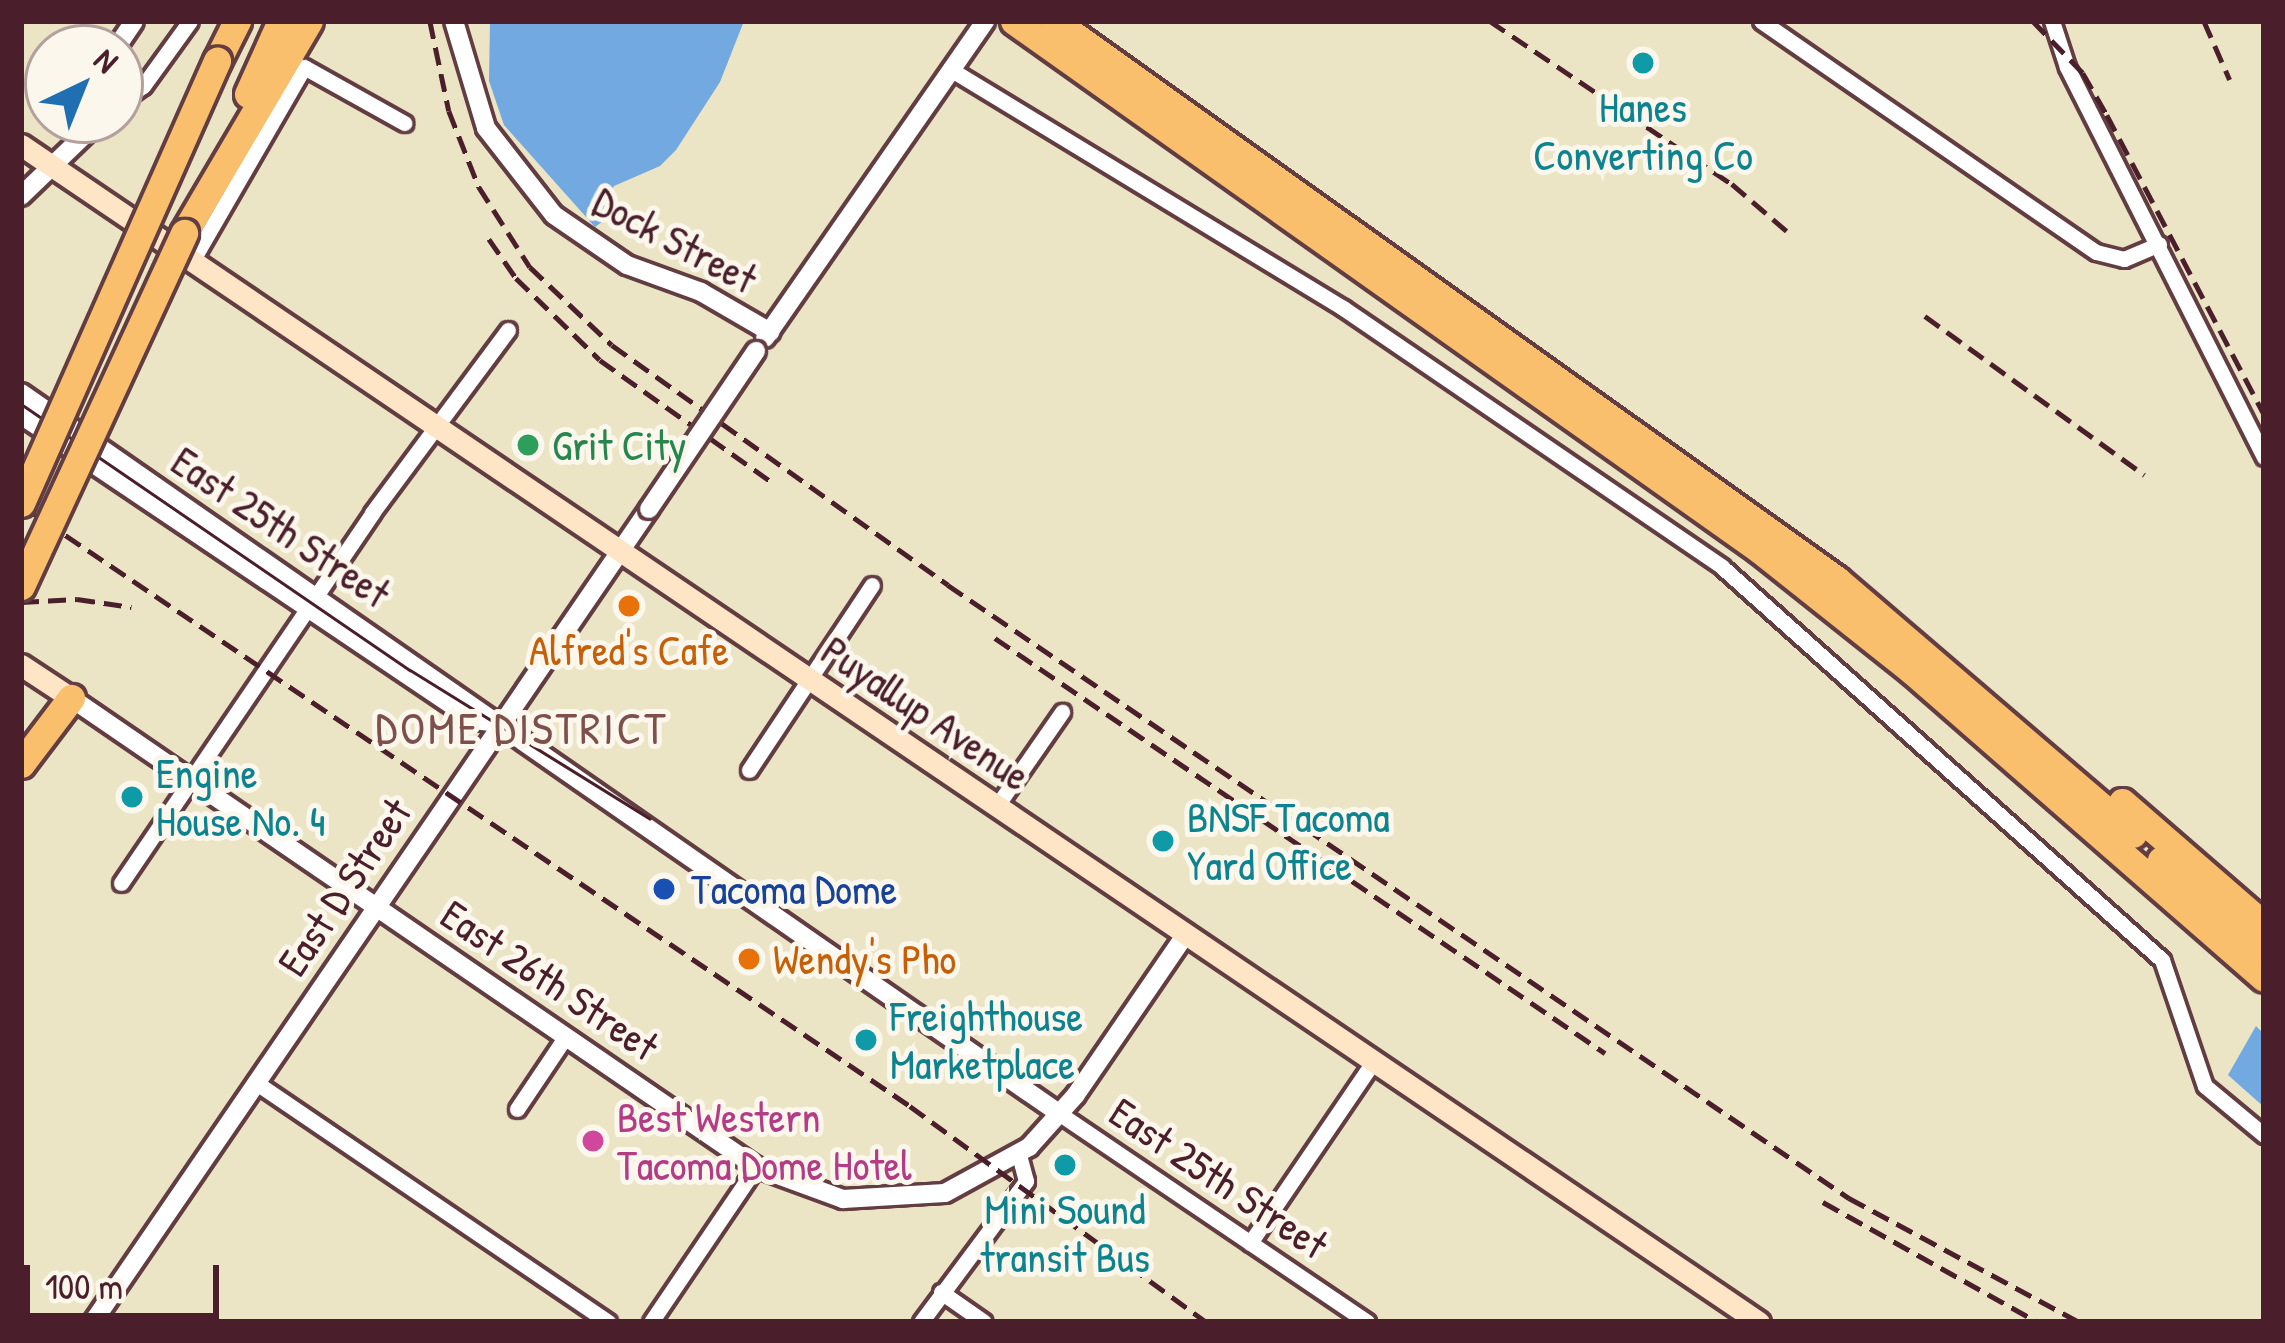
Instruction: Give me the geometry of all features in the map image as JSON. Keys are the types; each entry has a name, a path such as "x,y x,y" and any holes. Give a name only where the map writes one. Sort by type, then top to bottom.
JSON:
{"highway":[{"path":"21,502 234,21"},
{"path":"21,586 281,21"},
{"path":"184,233 310,21"},
{"path":"1013,21 1080,53 1684,466 1955,678 2090,776 2264,925"},
{"path":"1054,21 1080,53 1760,550 2216,935 2264,981"},
{"path":"21,606 62,500"},
{"path":"1955,678 2264,951"},
{"path":"21,764 67,696"}],"main road":[{"name":"Puyallup Avenue","path":"21,146 1752,1320"},
{"name":"East 26th Street","path":"21,664 67,696"}],"street":[{"path":"144,85 190,21"},
{"name":"Dock Street","path":"454,21 471,91 503,154 554,215 627,265 701,292 770,332"},
{"name":"East D Street","path":"93,1322 499,723 985,21"},
{"path":"1761,21 2096,252 2124,259 2159,244"},
{"path":"2052,21 2067,67 2264,457"},
{"path":"190,262 304,67 404,123"},
{"path":"945,76 1343,308 1722,567 2162,960 2205,1086 2264,1135"},
{"path":"21,196 74,144"},
{"path":"121,884 311,602 508,330"},
{"name":"East 25th Street","path":"21,393 474,720 499,723 1367,1322"},
{"name":"East 25th Street","path":"21,415 311,602"},
{"path":"749,770 872,585"},
{"name":"East 26th Street","path":"67,696 755,1168 827,1195 898,1202 945,1193 1019,1154 1060,1114 1184,937"},
{"path":"996,807 1062,712"},
{"path":"517,1109 566,1036"},
{"path":"1250,1243 1372,1065"},
{"path":"255,1082 608,1322"},
{"path":"921,1322 1026,1181 1019,1154"},
{"path":"651,1322 755,1168"},
{"path":"941,1292 984,1322"}],"water":[{"path":"490,21 744,21 720,82 676,150 660,166 614,186 605,202 610,216 595,227 504,125 489,81"},
{"path":"2256,1026 2264,1034 2264,1107 2228,1075"}],"tram line":[{"path":"21,404 410,670 650,819"}],"railway":[{"path":"430,21 449,111 479,187 530,267 612,345 948,585 1849,1198 2079,1322"},
{"path":"1490,21 1732,184 1788,232"},
{"path":"2033,21 2083,73 2264,414"},
{"path":"2204,21 2230,80"},
{"path":"489,239 516,278 600,360 773,483"},
{"path":"1925,316 2145,475"},
{"path":"21,505 910,1106 1206,1322"},
{"path":"21,602 77,599 131,607"},
{"path":"995,638 1605,1053"},
{"path":"1823,1202 2038,1322"}],"place":[{"name":"Hanes Converting Co","path":"1643,63"},
{"name":"Grit City","path":"528,445"},
{"name":"Alfred's Cafe","path":"629,606"},
{"name":"Engine House No. 4","path":"132,797"},
{"name":"BNSF Tacoma Yard Office","path":"1163,841"},
{"name":"Tacoma Dome","path":"664,889"},
{"name":"Wendy's Pho","path":"749,959"},
{"name":"Freighthouse Marketplace","path":"866,1040"},
{"name":"Best Western Tacoma Dome Hotel","path":"593,1141"},
{"name":"Mini Sound transit Bus","path":"1065,1165"}],"district":[{"name":"DOME DISTRICT","path":"522,728"}]}
